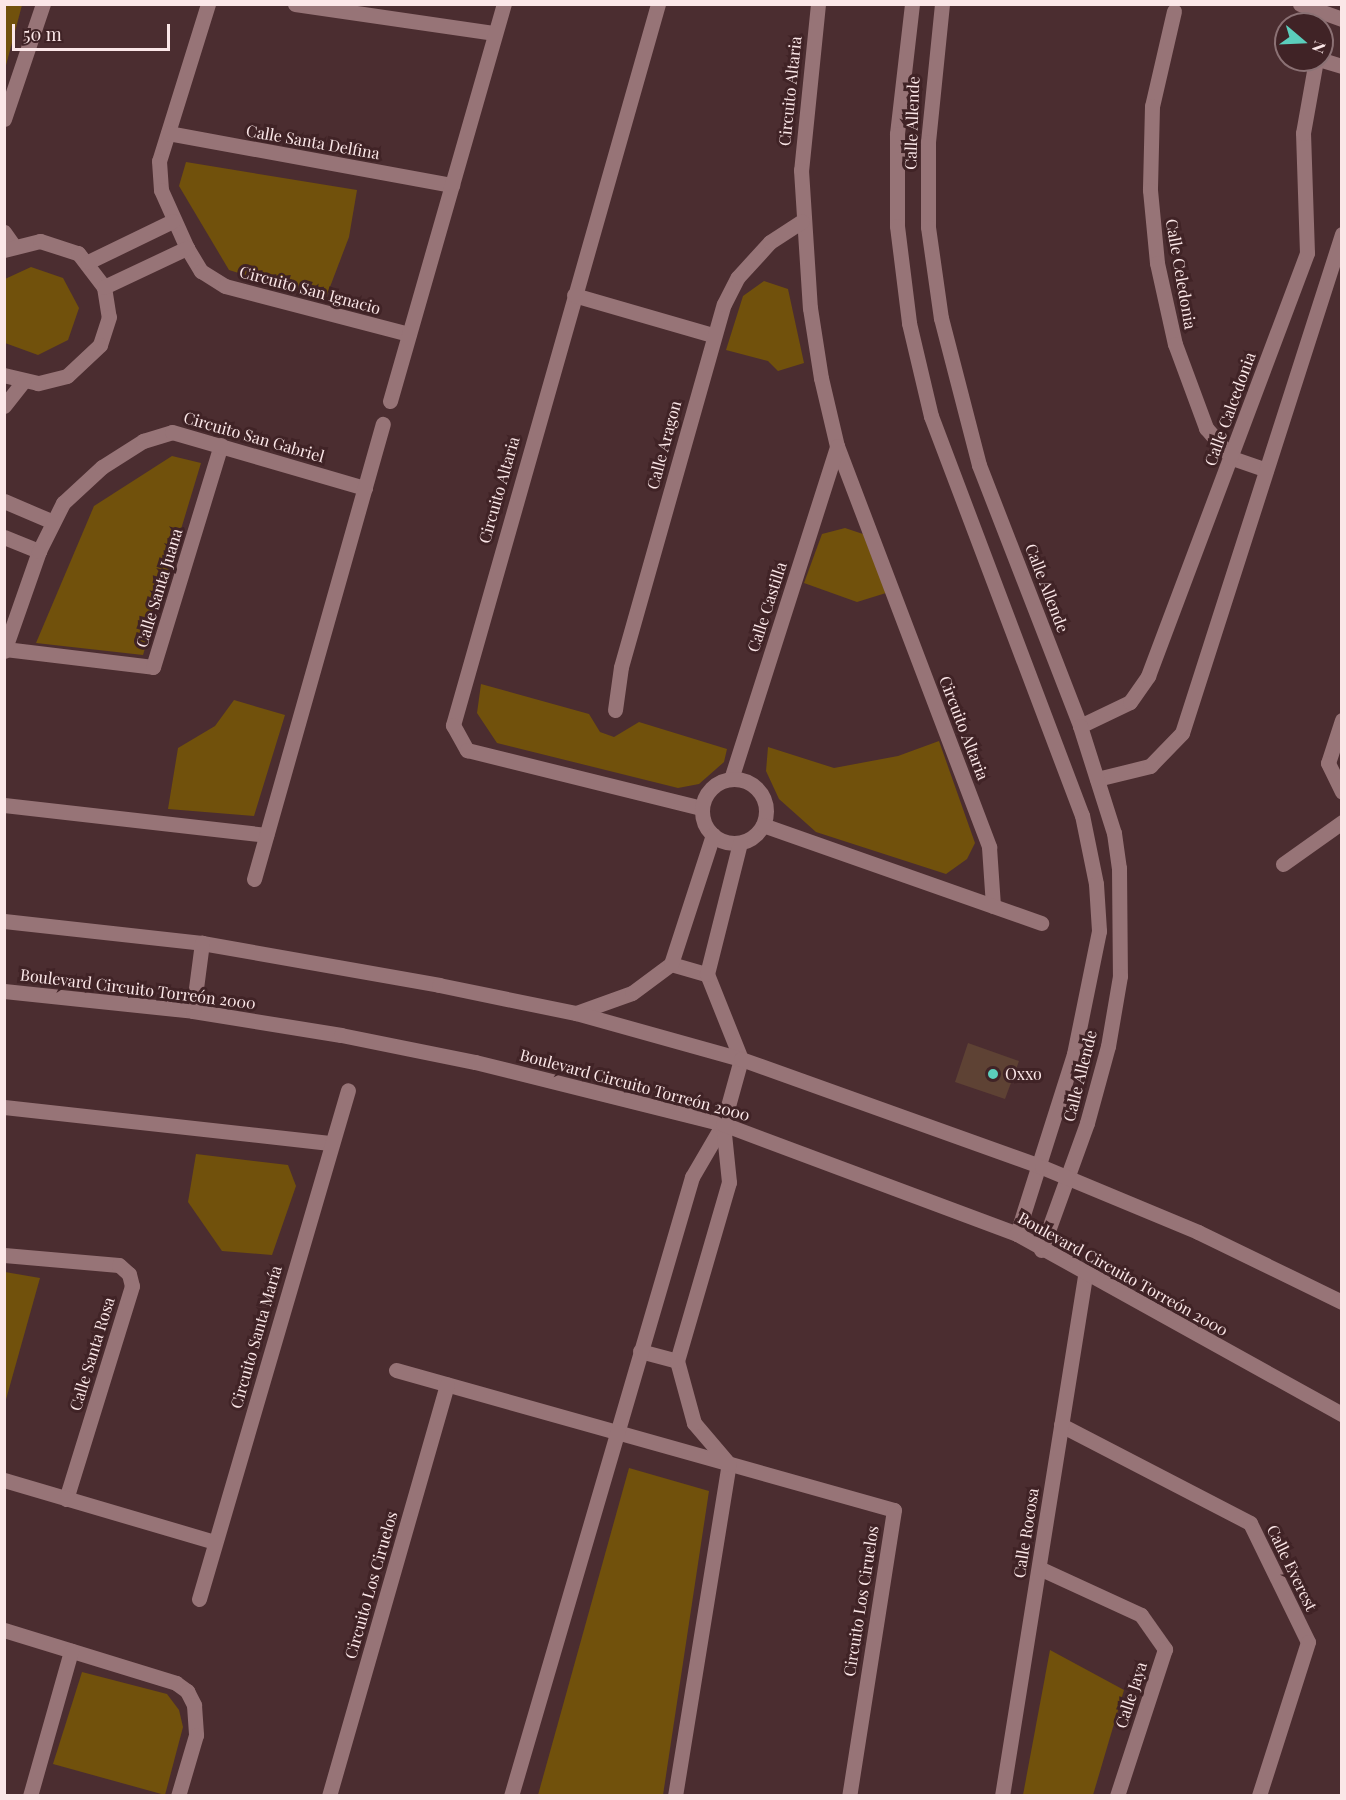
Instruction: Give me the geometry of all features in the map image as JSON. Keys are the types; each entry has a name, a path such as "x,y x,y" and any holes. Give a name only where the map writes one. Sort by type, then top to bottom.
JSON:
{"street":[{"path":"4,119 44,4"},
{"name":"Circuito San Ignacio","path":"208,4 159,161 161,190 173,221 201,272 225,286 409,334"},
{"path":"295,4 495,33"},
{"path":"390,401 504,4"},
{"name":"Circuito Altaria","path":"658,4 453,725 467,750 702,808"},
{"name":"Circuito Altaria","path":"818,4 803,111 802,221 810,308 837,446 989,847 993,906"},
{"name":"Calle Allende","path":"912,4 897,134 897,226 909,323 931,416 1082,816 1096,884 1099,931 1085,1003 1042,1167 1017,1234"},
{"name":"Calle Allende","path":"942,4 928,142 927,227 940,318 979,465 1080,726 1097,779 1119,868 1120,976 1108,1046 1068,1178 1041,1250"},
{"path":"1300,4 1341,19"},
{"name":"Calle Celedonia","path":"1174,11 1152,106 1150,190 1158,263 1175,344 1197,410 1232,458"},
{"name":"Calle Calcedonia","path":"1080,726 1116,711 1141,690 1232,458 1307,253 1303,133 1314,72"},
{"name":"Calle Santa Delfina","path":"168,133 452,185"},
{"path":"88,262 173,221"},
{"name":"Calle Aragon","path":"615,710 621,667 713,334 738,277 770,242 802,221"},
{"path":"4,232 9,248 53,242 88,262 104,287 109,316 92,358 53,381 24,382 4,375"},
{"path":"1097,779 1150,766 1182,733 1341,234"},
{"path":"104,287 187,248"},
{"path":"1307,253 1333,260"},
{"path":"574,295 713,334"},
{"path":"4,406 24,382"},
{"path":"254,879 383,424"},
{"name":"Circuito San Gabriel","path":"5,650 51,521 80,484 143,441 172,432 365,488"},
{"name":"Calle Santa Juana","path":"5,650 153,667 221,445"},
{"name":"Calle Castilla","path":"731,779 837,446"},
{"path":"1232,458 1266,470"},
{"path":"4,501 51,521"},
{"path":"4,537 39,551"},
{"path":"1341,720 1328,763 1341,792"},
{"path":"576,1013 632,993 671,964 697,893 713,835 702,808 711,789 731,779 760,792 763,825"},
{"path":"4,805 266,835"},
{"path":"1283,864 1341,822"},
{"path":"763,825 1041,923"},
{"path":"511,1796 692,1177 723,1124 741,1059 706,974 723,901 740,843 763,825"},
{"path":"713,835 740,843"},
{"path":"697,893 723,901"},
{"path":"4,921 202,943 576,1013 741,1059 1042,1167 1198,1232 1341,1302"},
{"path":"193,1011 202,943"},
{"path":"671,964 706,974"},
{"name":"Boulevard Circuito Torreón 2000","path":"4,992 193,1011 475,1062 723,1124 1017,1234 1085,1276 1341,1414"},
{"name":"Circuito Santa María","path":"198,1599 348,1090"},
{"path":"4,1107 332,1143"},
{"path":"675,1796 729,1464 694,1423 677,1361 729,1182 723,1124"},
{"name":"Calle Santa Rosa","path":"4,1255 119,1265 129,1274 132,1286 66,1499"},
{"name":"Calle Rocosa","path":"1002,1796 1085,1276"},
{"path":"640,1351 677,1361"},
{"name":"Circuito Los Ciruelos","path":"396,1370 894,1510 849,1796"},
{"name":"Circuito Los Ciruelos","path":"330,1796 447,1384"},
{"name":"Calle Everest","path":"1061,1425 1250,1523 1308,1642 1259,1796"},
{"path":"4,1480 215,1542"},
{"name":"Calle Jaya","path":"1039,1568 1142,1615 1165,1649 1117,1796"},
{"path":"4,1630 176,1683 187,1691 194,1705 196,1735 178,1796"},
{"path":"30,1796 71,1651"}],"shaded area":[{"path":"4,5 22,5 5,69"},
{"path":"186,162 357,190 349,237 325,300 229,270 179,186"},
{"path":"31,267 63,278 79,308 68,340 38,355 5,343 5,279"},
{"path":"764,281 788,289 804,363 778,371 768,361 726,350 743,296"},
{"path":"172,456 201,463 143,655 36,643 94,506"},
{"path":"845,528 863,534 886,593 857,602 804,583 822,534"},
{"path":"481,684 589,714 600,732 614,737 639,722 727,749 724,762 699,784 678,788 497,743 477,713"},
{"path":"234,700 285,715 254,816 168,809 178,748 215,726"},
{"path":"939,741 975,843 967,859 946,874 816,832 779,799 766,771 768,747 834,768 898,756"},
{"path":"196,1154 288,1165 296,1186 272,1255 222,1251 188,1202"},
{"path":"4,1272 40,1278 5,1403"},
{"path":"629,1468 709,1491 663,1795 538,1795"},
{"path":"1050,1650 1124,1690 1093,1795 1023,1795"},
{"path":"82,1672 167,1694 179,1710 183,1727 165,1795 53,1764"}],"building":[{"path":"968,1043 1019,1061 1005,1099 955,1082"}],"place":[{"name":"Oxxo","path":"993,1074"}]}
